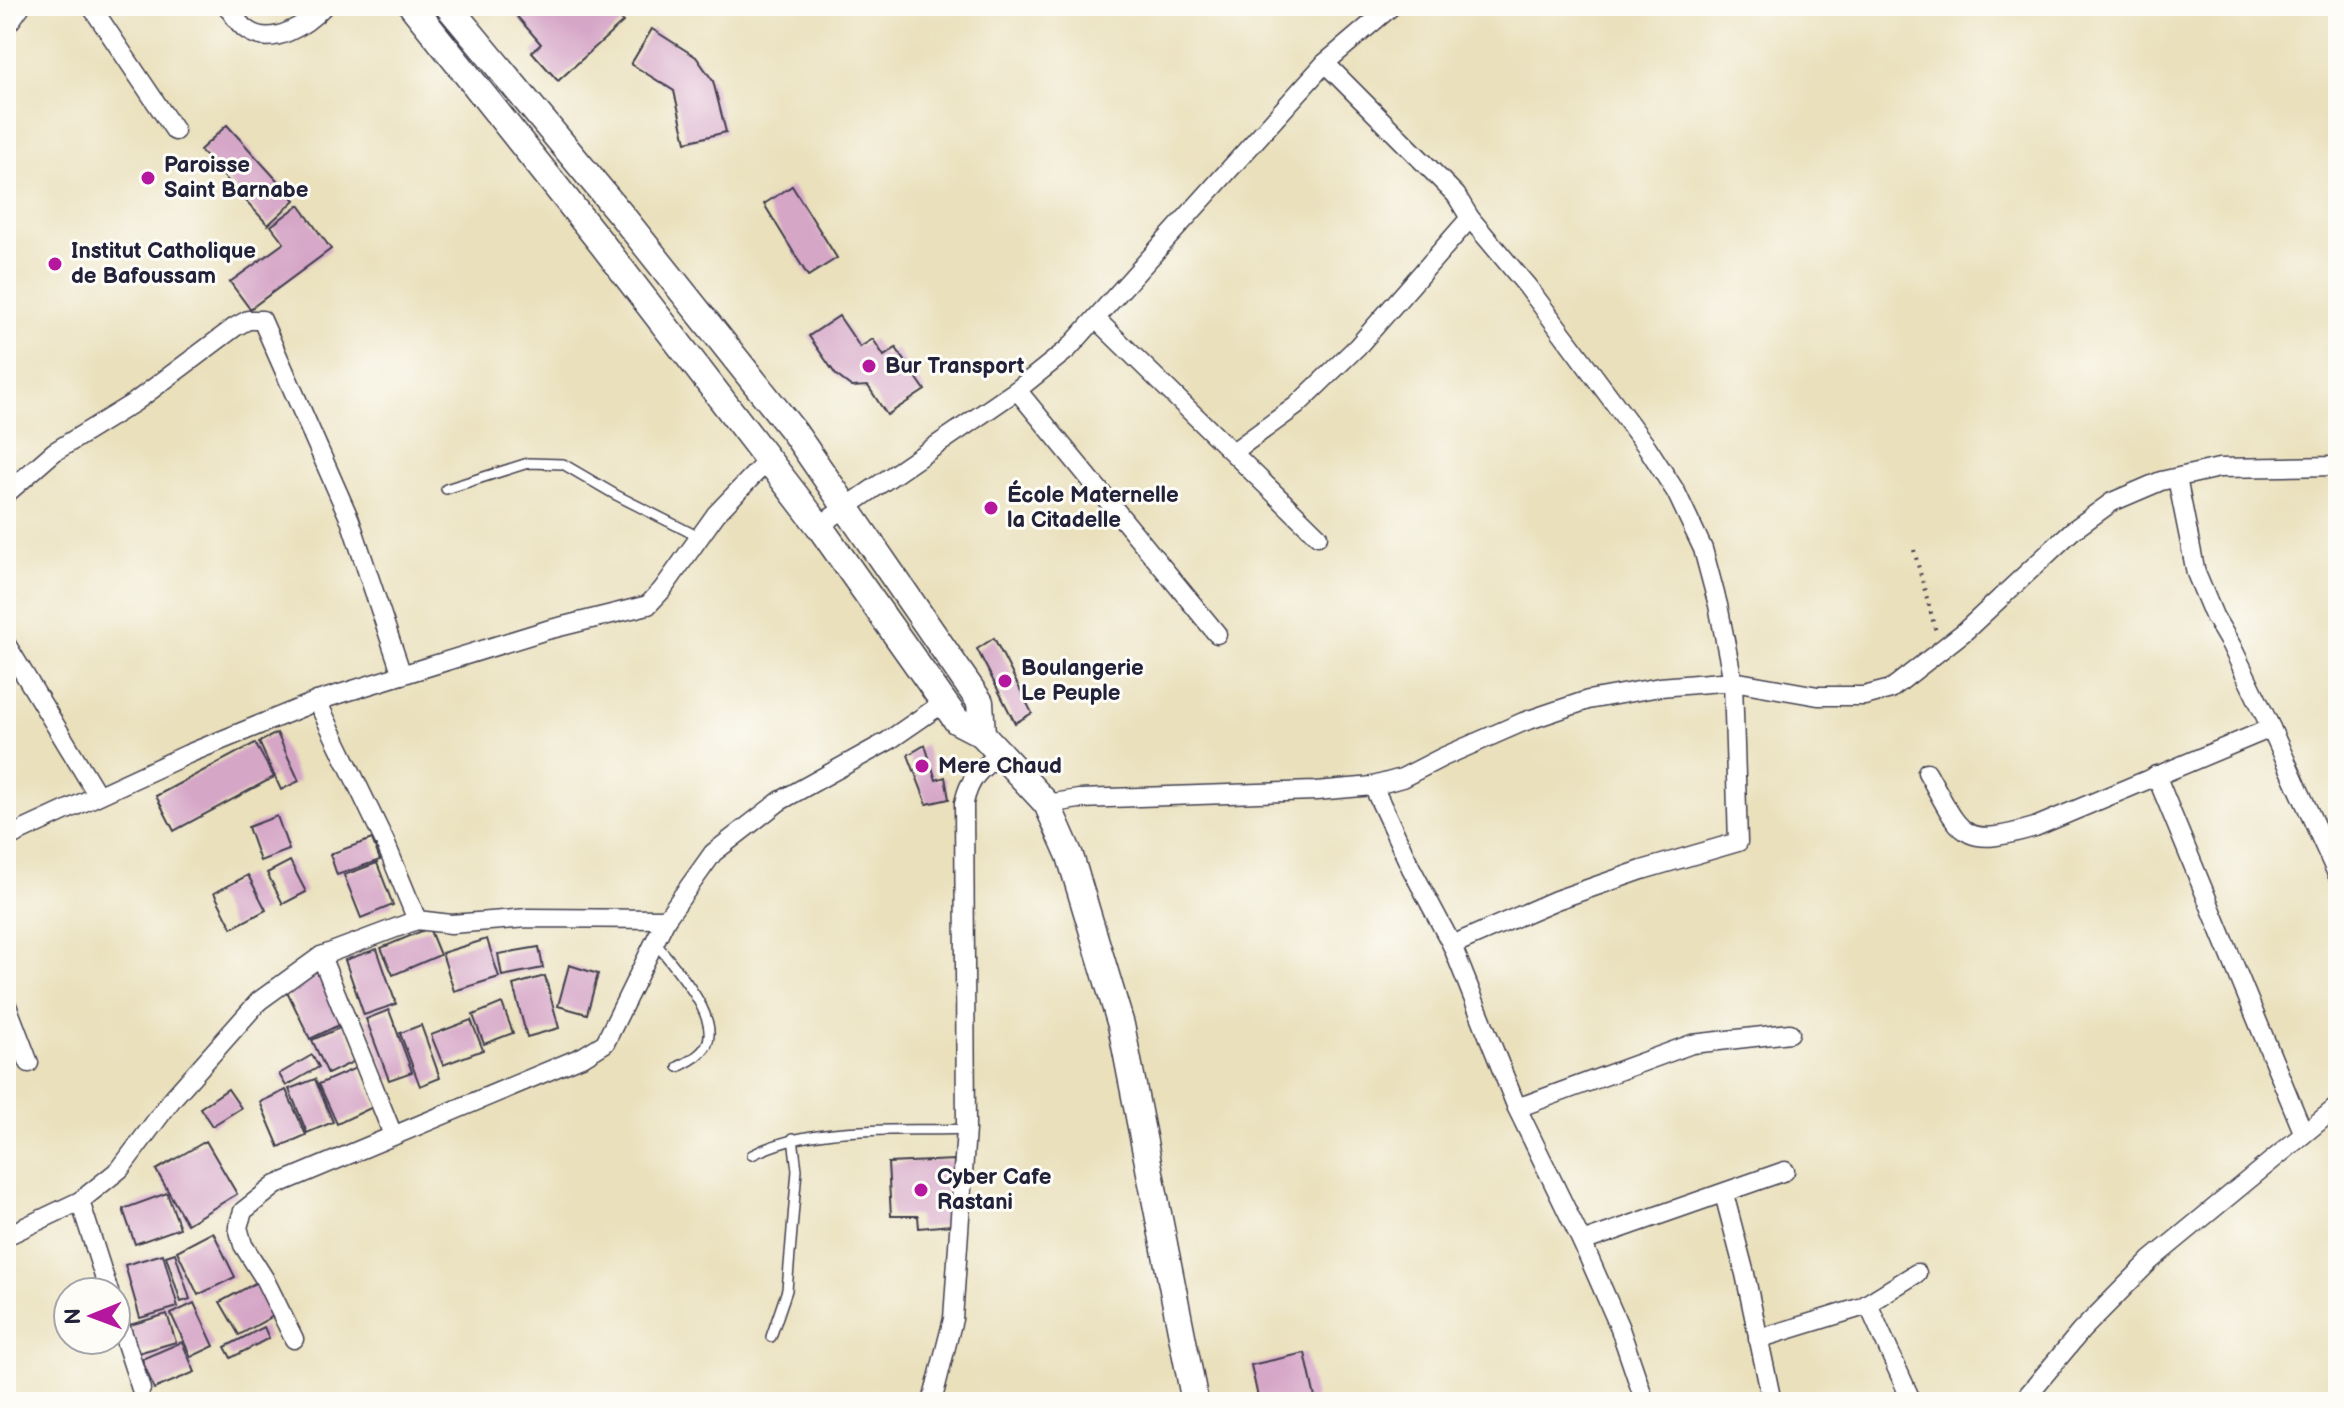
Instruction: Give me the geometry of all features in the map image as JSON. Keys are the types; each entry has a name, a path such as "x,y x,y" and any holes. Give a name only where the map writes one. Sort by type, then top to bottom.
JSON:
{"street":[{"path":"6,27 21,6"},
{"path":"91,6 175,131"},
{"path":"227,6 244,29 261,38 280,36 315,16 324,6"},
{"path":"412,6 602,244 819,526 957,721 982,734 1047,804 1070,856 1121,1025 1195,1402"},
{"path":"448,6 794,432 980,702 982,734"},
{"path":"819,526 1017,390 1068,349 1325,63 1392,6"},
{"path":"1325,63 1456,195 1470,218 1527,286 1591,371 1676,492 1703,549 1733,681 1738,842 1642,870 1556,900 1452,945"},
{"path":"1233,452 1296,406 1358,346 1470,218"},
{"path":"6,494 54,452 135,402 235,327 248,320 262,320 350,520 402,675"},
{"path":"1097,320 1318,536"},
{"path":"1017,390 1217,634"},
{"path":"6,838 97,794 317,701 547,630 648,605 716,514 768,460"},
{"path":"1047,804 1079,799 1316,791 1373,786 1402,778 1523,722 1588,700 1660,687 1733,681 1818,696 1864,696 1891,689 1964,632 2072,531 2112,502 2161,481 2219,468 2338,466"},
{"path":"2177,478 2196,573 2338,876"},
{"path":"6,644 97,794"},
{"path":"317,701 385,842 417,920"},
{"path":"294,1339 264,1278 243,1245 238,1227 243,1211 276,1185 584,1056 605,1043 666,919 713,853 780,801 888,741 943,703"},
{"path":"1927,772 1955,823 1971,836 1997,838 2035,827 2271,728"},
{"path":"932,1402 953,1319 966,1129 964,803 968,785 980,769 1000,755"},
{"path":"2156,775 2303,1132"},
{"path":"1373,786 1411,868 1452,945 1517,1108 1619,1326 1645,1402"},
{"path":"6,1236 80,1201 120,1169 173,1098 259,1001 321,956 417,920 451,924 528,918 666,919"},
{"path":"321,956 393,1135"},
{"path":"6,1003 29,1063"},
{"path":"1517,1108 1692,1044 1790,1033"},
{"path":"2022,1402 2081,1331 2151,1260 2338,1106"},
{"path":"1582,1242 1785,1171"},
{"path":"1724,1194 1745,1274 1772,1402"},
{"path":"80,1201 104,1276"},
{"path":"1758,1339 1868,1304 1917,1273"},
{"path":"1868,1304 1912,1402"},
{"path":"130,1356 141,1389"}],"lane":[{"path":"446,489 528,463 563,464 699,537"},
{"path":"654,941 699,1002 707,1019 706,1046 696,1057 678,1067"},
{"path":"752,1155 793,1138 838,1133 966,1129"},
{"path":"771,1337 787,1290 797,1170 793,1138"}],"path":[{"path":"1914,550 1940,650"}],"building":[{"path":"508,6 608,6 623,22 558,81 532,52 541,44"},
{"path":"652,29 696,57 713,81 726,132 686,142 674,91 631,64"},
{"path":"227,125 295,200 268,225 200,150"},
{"path":"792,186 837,258 808,276 764,204"},
{"path":"299,205 331,249 250,309 230,282 284,243 271,226"},
{"name":"Bur Transport","path":"839,316 860,347 873,339 884,356 896,348 925,390 887,415 868,386 852,387 836,375 809,336"},
{"name":"Boulangerie Le Peuple","path":"994,638 1032,713 1015,723 977,649"},
{"path":"277,733 299,781 281,790 259,742"},
{"path":"255,743 274,777 174,831 156,796"},
{"name":"Mere Chaud","path":"925,745 936,780 945,777 949,799 927,804 908,755"},
{"path":"277,816 289,850 260,861 248,827"},
{"path":"372,839 380,860 337,875 330,854"},
{"path":"290,861 306,892 283,904 267,873"},
{"path":"377,863 393,905 361,918 344,875"},
{"path":"248,875 266,910 232,928 214,893"},
{"path":"429,928 440,955 393,975 381,948"},
{"path":"487,939 499,977 454,991 442,953"},
{"path":"539,947 543,968 502,976 498,954"},
{"path":"377,949 396,1004 364,1015 345,960"},
{"path":"569,965 598,974 587,1014 558,1006"},
{"path":"317,971 343,1023 310,1039 285,987"},
{"path":"545,976 559,1028 527,1037 513,985"},
{"path":"502,1003 513,1033 484,1044 473,1015"},
{"path":"389,1010 412,1072 389,1080 366,1019"},
{"path":"471,1020 483,1050 443,1065 431,1035"},
{"path":"421,1025 440,1078 420,1086 400,1033"},
{"path":"344,1026 359,1059 328,1074 312,1040"},
{"path":"312,1055 319,1067 286,1086 279,1074"},
{"path":"358,1067 375,1106 337,1124 319,1084"},
{"path":"315,1079 333,1122 307,1133 289,1089"},
{"path":"228,1089 241,1108 212,1126 200,1108"},
{"path":"286,1090 306,1135 279,1147 260,1102"},
{"path":"206,1141 237,1194 187,1224 156,1170"},
{"name":"Cyber Cafe Rastani","path":"954,1160 951,1225 919,1228 918,1216 891,1216 888,1163"},
{"path":"167,1193 180,1228 135,1244 123,1209"},
{"path":"213,1232 235,1277 198,1295 177,1251"},
{"path":"175,1253 190,1299 181,1302 166,1256"},
{"path":"163,1254 178,1307 140,1318 132,1290 132,1276 128,1276 125,1265"},
{"path":"257,1282 275,1315 239,1335 220,1302"},
{"path":"194,1303 214,1346 191,1357 171,1314"},
{"path":"167,1314 176,1342 138,1353 132,1324"},
{"path":"264,1327 269,1338 231,1358 225,1347"},
{"path":"182,1342 195,1372 154,1389 142,1359"},
{"path":"1305,1353 1316,1402 1259,1402 1251,1365"}],"place":[{"name":"Paroisse Saint Barnabe","path":"148,178"},
{"name":"Institut Catholique de Bafoussam","path":"55,264"},
{"name":"Bur Transport","path":"869,366"},
{"name":"École Maternelle la Citadelle","path":"991,508"},
{"name":"Boulangerie Le Peuple","path":"1005,681"},
{"name":"Mere Chaud","path":"922,766"},
{"name":"Cyber Cafe Rastani","path":"921,1190"}]}
